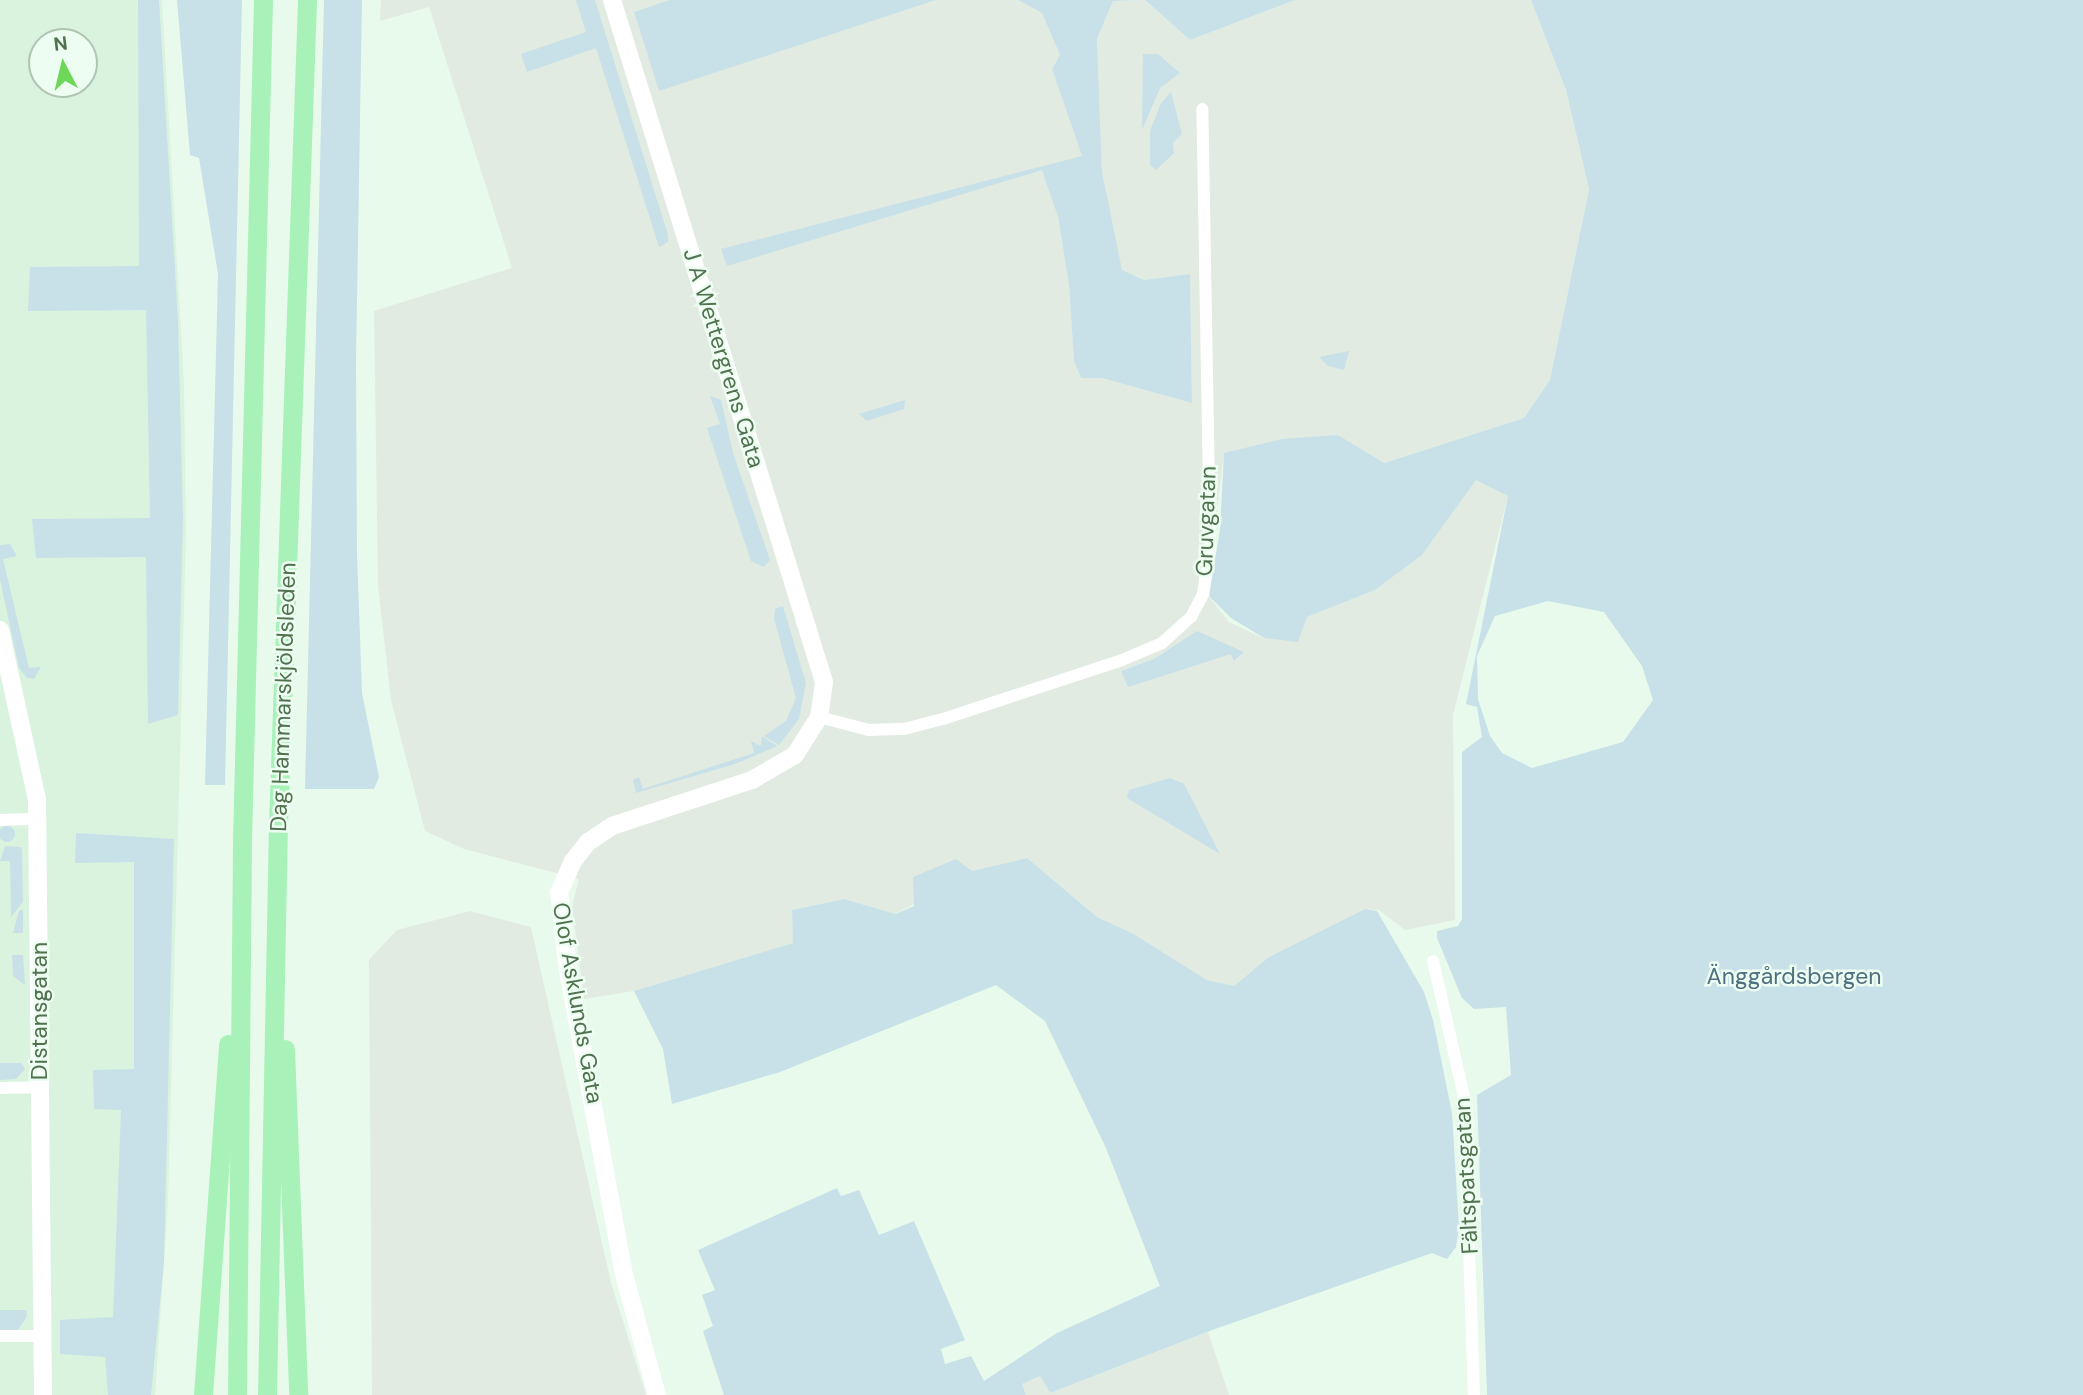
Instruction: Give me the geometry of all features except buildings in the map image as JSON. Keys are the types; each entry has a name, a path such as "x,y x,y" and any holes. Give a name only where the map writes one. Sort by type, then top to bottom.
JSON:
{"main road":[{"name":"Dag Hammarskjöldsleden","path":"237,1395 242,841 263,0"},
{"name":"Dag Hammarskjöldsleden","path":"267,1395 278,824 308,0"},
{"path":"278,824 298,1395"},
{"path":"203,1395 242,841"}],"street":[{"name":"J A Wettergrens Gata","path":"612,0 817,652 824,682 820,717"},
{"name":"Gruvgatan","path":"820,717 869,730 904,729 943,719 1122,660 1162,643 1191,617 1203,594 1210,547 1202,109"},
{"name":"Distansgatan","path":"0,630 24,730 38,819 43,1395"},
{"name":"Olof Asklunds Gata","path":"657,1395 623,1271 568,970 559,892 573,861 589,842 612,826 751,780 782,764 809,740 820,717"},
{"path":"0,820 38,819"},
{"name":"Fältspatsgatan","path":"1433,961 1464,1096 1474,1395"},
{"path":"0,1088 39,1087"},
{"path":"0,1336 42,1336"}],"shaded area":[{"path":"0,0 162,0 184,384 186,533 168,1202 155,1395 0,1395"},
{"path":"381,0 669,0 634,12 659,90 936,0 1018,0 1042,13 1060,55 1052,69 1082,156 1043,170 1058,217 1069,285 1074,361 1081,378 1102,378 1192,403 1190,274 1144,280 1122,270 1110,222 1102,171 1097,39 1113,1 1145,0 1190,40 1295,0 1531,0 1566,90 1589,189 1550,380 1524,418 1383,463 1338,435 1224,453 1207,594 1229,622 1263,638 1298,641 1307,617 1375,590 1422,555 1476,479 1508,496 1453,715 1455,920 1405,930 1379,910 1365,909 1269,957 1234,986 1207,980 1132,933 1097,917 1027,858 972,871 896,914 844,899 792,910 793,943 634,991 584,999 572,906 579,879 464,849 425,831 391,700 378,585 374,311 512,268 429,7 380,21"},
{"path":"470,911 531,927 611,1283 646,1395 372,1395 369,960 397,930"},
{"path":"1208,1332 1229,1395 1026,1395 1022,1384 1040,1376 1050,1393"}],"green space":[{"path":"138,0 159,0 178,320 183,518 178,715 148,724 146,557 36,558 32,519 150,518 146,310 28,311 30,267 139,266"},
{"path":"177,0 242,0 225,785 205,785 218,274 199,158 190,155"},
{"path":"324,0 362,0 356,361 357,555 362,693 379,777 374,789 305,789"},
{"path":"576,0 595,0 668,235 668,242 659,247 596,48 527,72 521,54 586,32"},
{"path":"669,0 936,0 659,91 634,12"},
{"path":"1018,0 1141,0 1113,1 1097,39 1102,172 1122,270 1144,280 1190,274 1192,403 1102,378 1081,378 1074,361 1069,285 1058,217 1042,170 727,266 721,249 1082,156 1052,69 1060,55 1042,13"},
{"path":"1145,0 1295,0 1190,40"},
{"name":"Änggårdsbergen","path":"1531,0 2083,0 2083,1395 1487,1395 1477,1095 1511,1075 1506,1007 1474,1009 1462,998 1437,938 1437,931 1458,926 1462,919 1462,752 1482,737 1477,707 1466,704 1508,496 1476,480 1422,555 1375,590 1307,617 1298,642 1264,638 1231,618 1209,596 1220,530 1224,453 1282,439 1338,435 1384,463 1524,418 1550,380 1589,189 1566,90","holes":["1548,601 1604,612 1642,666 1653,700 1623,742 1532,768 1502,753 1490,736 1478,699 1477,656 1495,616"]},
{"path":"1143,54 1158,54 1180,73 1160,88 1142,130"},
{"path":"1171,92 1182,134 1173,143 1174,153 1156,170 1150,165 1150,131 1161,103"},
{"path":"1349,351 1344,370 1328,366 1319,357"},
{"path":"710,396 721,400 733,453 770,560 764,567 751,561 707,428 720,424"},
{"path":"905,400 904,409 867,421 859,414"},
{"path":"10,544 17,556 3,559 29,668 41,667 34,679 27,678 19,668 0,580 0,545"},
{"path":"783,606 806,683 799,719 779,745 764,736 786,721 796,698 774,619 775,609"},
{"path":"1197,631 1244,652 1234,661 1231,654 1128,687 1121,671 1154,659"},
{"path":"762,736 777,746 735,764 636,793 633,780 639,777 643,789 754,753 751,741 761,746"},
{"path":"1170,778 1184,784 1220,854 1127,798 1129,790"},
{"path":"7,826 13,828 13,840 7,842 1,840 -1,834 1,828"},
{"path":"76,833 174,839 164,1262 151,1395 108,1395 105,1357 60,1354 60,1320 113,1317 121,1110 94,1109 93,1070 134,1069 134,862 75,863"},
{"path":"5,846 21,847 22,851 23,902 11,917 10,861 0,861"},
{"path":"1027,858 1097,917 1132,933 1207,980 1234,986 1269,957 1365,909 1377,911 1424,992 1433,1020 1452,1113 1459,1228 1456,1247 1447,1259 1432,1253 1215,1329 1050,1393 1040,1376 1022,1384 1026,1395 724,1395 703,1331 713,1326 702,1295 715,1290 698,1250 837,1188 841,1196 859,1190 879,1235 914,1221 965,1340 941,1349 945,1364 971,1356 984,1381 1057,1333 1160,1286 1106,1148 1045,1021 996,985 780,1072 672,1104 663,1049 634,991 793,943 792,910 844,899 896,914 914,906 913,877 956,859 972,871"},
{"path":"23,909 23,933 13,933 19,911"},
{"path":"12,955 23,955 25,985 13,976"},
{"path":"0,1063 21,1063 25,1069 16,1079 0,1080"},
{"path":"0,1310 26,1310 27,1316 18,1330 0,1330"}]}
